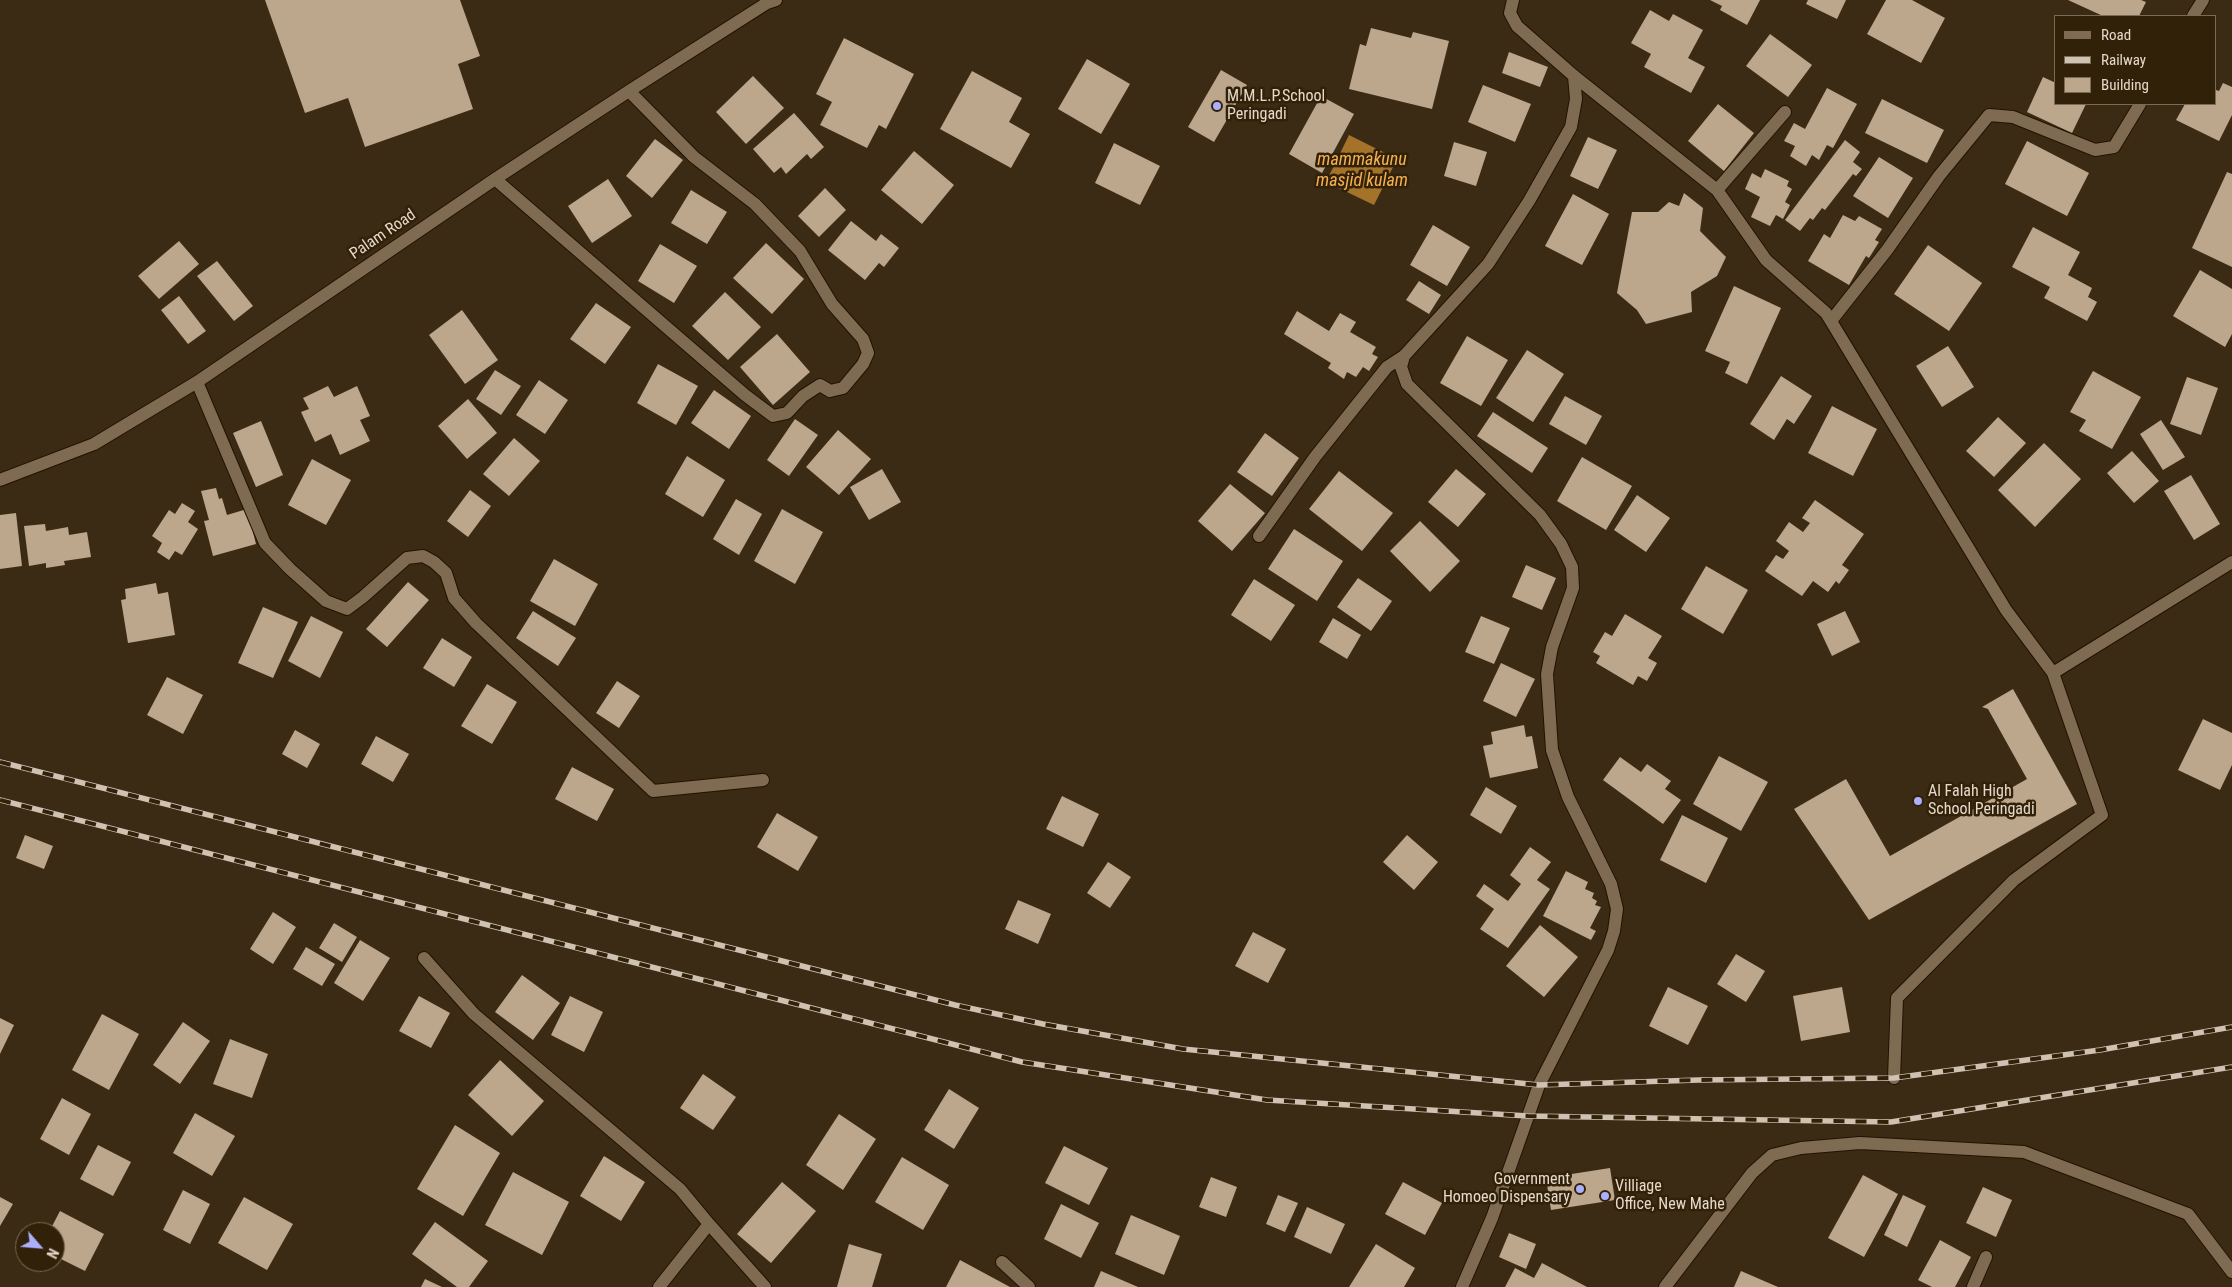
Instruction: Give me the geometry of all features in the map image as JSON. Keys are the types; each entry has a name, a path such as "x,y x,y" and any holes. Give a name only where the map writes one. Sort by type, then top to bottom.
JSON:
{"street":[{"name":"Palam Road","path":"0,480 94,444 197,382 628,91 767,3 776,0"},
{"path":"1514,0 1510,13 1517,26 1574,76 1717,190 1766,260 1826,313 2006,610 2053,673 2102,815 2014,880 1897,998 1894,1078"},
{"path":"2194,15 2203,0"},
{"path":"1259,536 1321,450 1388,367 1404,356 1488,264 1529,201 1571,127 1576,99 1574,76"},
{"path":"495,179 745,395 773,416 787,413 803,396 820,385 830,391 843,388 863,364 868,353 862,339 832,304 800,251 756,204 694,157 628,91"},
{"path":"1831,321 1887,250 1944,169 1989,115 2013,117 2095,150 2114,147 2139,105"},
{"path":"1717,190 1786,112"},
{"path":"1404,356 1401,367 1408,384 1540,515 1561,544 1572,567 1573,588 1552,647 1547,674 1552,750 1568,797 1610,884 1618,908 1608,950 1539,1085 1492,1218 1462,1287"},
{"path":"197,382 265,542 290,570 326,601 348,609 407,558 422,556 434,562 446,573 454,598 476,623 653,791 763,780"},
{"path":"2053,673 2232,562"},
{"path":"424,958 474,1014 680,1189 765,1287"},
{"path":"1666,1287 1752,1173 1772,1155 1801,1148 1860,1143 2024,1152 2188,1214 2232,1272"},
{"path":"659,1287 709,1224"},
{"path":"1973,1287 1986,1257"},
{"path":"1002,1262 1029,1287"}],"water":[{"name":"mammakunu masjid kulam","path":"1349,135 1397,159 1374,205 1326,182"}],"building":[{"path":"265,0 460,0 480,56 458,64 473,109 365,147 348,98 305,113"},
{"path":"1710,0 1760,0 1747,25 1720,10 1722,6"},
{"path":"1808,0 1846,0 1837,19 1806,4"},
{"path":"1886,0 1912,0 1945,18 1921,63 1867,34"},
{"path":"2068,0 2141,0 2146,2 2140,15 2101,15"},
{"path":"1650,10 1669,21 1673,14 1703,30 1688,58 1705,67 1691,93 1644,67 1651,54 1631,43"},
{"path":"1371,28 1411,38 1413,32 1449,41 1432,109 1349,89 1360,44 1366,46"},
{"path":"1770,34 1812,65 1788,97 1746,66"},
{"path":"844,38 914,74 886,129 879,125 867,148 820,125 832,102 816,94"},
{"path":"1509,52 1548,67 1540,87 1502,73"},
{"path":"1087,59 1130,84 1101,134 1058,109"},
{"name":"M.M.L.P.School Peringadi","path":"1221,70 1247,85 1214,142 1188,127"},
{"path":"972,71 1022,98 1009,122 1030,134 1011,168 940,129"},
{"path":"753,76 784,108 746,144 716,112"},
{"path":"2043,77 2054,82 2054,105 2086,105 2072,133 2027,112"},
{"path":"2223,83 2232,87 2232,115 2219,141 2176,120 2184,105 2217,105 2217,90 2219,91"},
{"path":"1483,85 1531,104 1515,142 1468,122"},
{"path":"1827,88 1857,104 1833,148 1827,145 1819,160 1812,155 1806,166 1790,156 1795,146 1784,141 1794,123 1805,129"},
{"path":"1321,96 1354,114 1322,173 1289,154"},
{"path":"1882,99 1944,130 1927,163 1865,133"},
{"path":"1718,104 1754,133 1724,171 1688,141"},
{"path":"794,113 824,147 811,159 807,154 786,174 781,167 774,173 753,149"},
{"path":"1588,137 1617,150 1598,189 1570,176"},
{"path":"655,139 683,160 652,198 626,176"},
{"path":"1845,140 1860,152 1853,162 1862,169 1856,176 1853,174 1825,210 1822,208 1813,220 1810,218 1800,231 1785,220"},
{"path":"2027,141 2089,173 2067,216 2005,184"},
{"path":"1454,142 1487,152 1476,186 1444,176"},
{"path":"1114,143 1160,166 1140,205 1095,183"},
{"path":"914,151 954,185 922,224 881,190"},
{"path":"1879,157 1913,178 1888,218 1853,196"},
{"path":"1765,169 1789,181 1787,186 1792,189 1785,202 1790,205 1783,219 1776,215 1770,226 1751,217 1760,197 1745,189 1752,173 1761,178"},
{"path":"2227,172 2232,174 2232,267 2192,248"},
{"path":"608,179 632,216 592,243 568,206"},
{"path":"825,188 846,210 819,237 798,216"},
{"path":"691,190 727,212 707,244 671,223"},
{"path":"1684,193 1703,208 1700,231 1726,257 1717,276 1691,292 1692,312 1646,324 1637,310 1617,293 1632,212 1658,212 1669,202 1679,206"},
{"path":"1573,194 1609,214 1582,265 1545,246"},
{"path":"1843,215 1855,221 1859,216 1882,229 1875,240 1879,242 1869,258 1866,256 1849,285 1808,261 1824,234 1830,238"},
{"path":"851,221 876,241 881,234 899,248 884,267 879,263 865,280 828,250"},
{"path":"1433,225 1470,247 1447,286 1410,265"},
{"path":"2033,227 2080,252 2068,275 2092,288 2088,297 2097,302 2087,321 2044,298 2050,287 2012,267"},
{"path":"179,241 199,264 159,299 138,276"},
{"path":"766,243 804,279 772,314 733,278"},
{"path":"660,244 697,266 674,303 638,281"},
{"path":"1928,245 1982,283 1949,331 1894,294"},
{"path":"217,261 253,306 234,321 197,276"},
{"path":"2200,270 2232,289 2232,334 2225,347 2173,316"},
{"path":"1419,281 1441,295 1429,314 1406,300"},
{"path":"1734,286 1781,308 1747,384 1725,373 1730,362 1705,351"},
{"path":"725,292 761,327 728,360 692,326"},
{"path":"179,296 206,331 188,344 161,310"},
{"path":"596,303 631,327 605,364 570,339"},
{"path":"462,310 498,360 465,384 429,335"},
{"path":"1297,311 1329,331 1340,313 1356,322 1350,332 1376,347 1372,354 1378,357 1369,371 1363,367 1356,377 1347,372 1344,379 1328,368 1331,363 1284,334"},
{"path":"777,334 810,372 773,405 740,367"},
{"path":"1467,336 1508,360 1481,406 1440,383"},
{"path":"1948,346 1974,387 1942,407 1916,366"},
{"path":"1527,350 1564,374 1533,422 1496,398"},
{"path":"658,364 698,386 676,425 637,403"},
{"path":"495,370 521,386 501,415 476,399"},
{"path":"2093,371 2141,397 2112,449 2079,431 2086,420 2070,412"},
{"path":"1781,376 1812,396 1794,424 1787,419 1774,440 1750,424"},
{"path":"2187,377 2218,388 2201,435 2170,424"},
{"path":"539,380 568,400 545,434 516,415"},
{"path":"328,386 334,397 357,386 370,416 360,420 370,441 340,455 331,434 315,442 301,412 309,409 303,398"},
{"path":"714,390 751,416 729,449 691,423"},
{"path":"1565,396 1602,416 1586,445 1549,424"},
{"path":"468,399 497,433 467,459 438,426"},
{"path":"1832,406 1877,429 1853,476 1808,453"},
{"path":"1493,412 1548,448 1532,473 1477,436"},
{"path":"1998,417 2026,443 1994,477 1966,451"},
{"path":"795,419 818,435 789,476 767,460"},
{"path":"2161,420 2185,457 2163,470 2140,434"},
{"path":"261,421 283,475 256,487 233,433"},
{"path":"838,430 871,459 839,495 806,467"},
{"path":"1265,433 1299,458 1272,496 1237,472"},
{"path":"514,438 540,461 509,496 483,474"},
{"path":"2044,443 2081,479 2035,527 1998,490"},
{"path":"2132,451 2159,481 2134,503 2107,473"},
{"path":"687,456 725,480 703,517 665,494"},
{"path":"1582,457 1632,486 1606,530 1557,501"},
{"path":"312,459 351,480 326,525 288,505"},
{"path":"882,469 901,502 869,520 850,487"},
{"path":"1456,469 1486,494 1458,527 1428,502"},
{"path":"1339,471 1393,513 1362,551 1309,509"},
{"path":"2191,475 2220,524 2194,540 2164,491"},
{"path":"1230,484 1265,513 1232,551 1198,521"},
{"path":"216,488 219,499 222,498 227,515 247,509 256,544 213,556 204,521 209,520 201,491"},
{"path":"470,490 491,506 468,537 447,521"},
{"path":"1637,495 1670,518 1646,552 1614,530"},
{"path":"736,499 762,514 739,555 713,539"},
{"path":"1815,500 1864,534 1842,565 1849,570 1839,584 1836,581 1828,592 1813,581 1802,596 1765,571 1776,555 1783,559 1789,551 1776,541 1789,522 1803,532 1810,523 1802,518"},
{"path":"182,503 195,511 188,522 198,529 182,555 175,551 169,560 157,552 162,543 152,536 169,510 175,514"},
{"path":"782,509 823,532 795,584 754,561"},
{"path":"16,513 22,566 0,569 0,515"},
{"path":"1420,521 1460,561 1430,592 1390,551"},
{"path":"45,524 46,531 68,527 69,535 87,532 91,557 64,561 65,565 46,568 46,563 29,566 24,526"},
{"path":"1294,529 1343,561 1317,601 1268,569"},
{"path":"554,559 598,584 575,626 530,601"},
{"path":"1526,565 1556,578 1542,610 1512,597"},
{"path":"1706,566 1748,590 1723,634 1681,609"},
{"path":"1358,578 1392,601 1371,631 1337,607"},
{"path":"1254,579 1295,605 1271,641 1231,615"},
{"path":"408,582 429,600 387,647 366,629"},
{"path":"156,583 158,594 168,592 175,635 128,643 121,600 126,599 125,589"},
{"path":"263,607 298,622 273,678 238,663"},
{"path":"533,611 576,638 558,666 516,638"},
{"path":"1845,611 1860,642 1832,656 1817,624"},
{"path":"1625,614 1662,636 1648,658 1657,663 1647,681 1638,676 1633,685 1596,663 1600,656 1593,652 1605,632 1612,636"},
{"path":"311,616 343,632 320,678 288,661"},
{"path":"1481,616 1510,628 1494,664 1465,652"},
{"path":"1333,618 1361,635 1347,659 1319,642"},
{"path":"442,638 472,657 454,687 423,668"},
{"path":"1501,663 1535,679 1516,717 1483,701"},
{"path":"167,677 203,695 183,734 147,715"},
{"path":"617,681 640,696 619,728 596,713"},
{"path":"487,684 517,702 492,744 461,726"},
{"path":"2013,689 2077,804 1869,920 1794,809 1846,779 1890,856 2027,779 1988,709 1982,707"},
{"path":"2203,719 2232,733 2232,765 2220,790 2178,770"},
{"path":"1524,725 1526,737 1532,736 1538,768 1490,778 1483,746 1493,744 1491,732"},
{"path":"295,730 320,744 307,768 282,754"},
{"path":"376,736 409,754 393,782 361,764"},
{"path":"1719,756 1768,782 1741,831 1693,804"},
{"path":"1620,757 1641,772 1647,764 1671,781 1665,789 1681,800 1663,824 1603,780"},
{"path":"572,767 614,789 597,821 555,799"},
{"path":"1486,787 1517,806 1501,834 1470,815"},
{"path":"1062,796 1099,814 1083,847 1046,829"},
{"path":"777,813 818,837 798,871 757,847"},
{"path":"1682,815 1728,838 1706,883 1660,860"},
{"path":"25,835 53,846 44,869 16,858"},
{"path":"1407,835 1438,862 1414,890 1383,862"},
{"path":"1530,847 1551,862 1537,880 1550,889 1508,948 1480,929 1494,909 1476,896 1484,884 1508,901 1521,884 1510,875"},
{"path":"1108,862 1131,877 1110,908 1087,893"},
{"path":"1566,871 1588,882 1585,889 1594,893 1592,898 1597,901 1595,905 1601,907 1590,928 1596,931 1591,940 1543,916"},
{"path":"1018,900 1051,914 1038,944 1005,929"},
{"path":"273,912 296,927 273,964 250,949"},
{"path":"334,923 357,937 342,962 319,948"},
{"path":"1540,925 1578,957 1544,997 1506,966"},
{"path":"1253,932 1286,949 1268,983 1235,966"},
{"path":"360,940 390,958 363,1001 334,983"},
{"path":"306,947 335,964 322,986 293,969"},
{"path":"1736,954 1765,971 1746,1002 1717,984"},
{"path":"522,975 560,1003 533,1040 495,1012"},
{"path":"1668,987 1708,1006 1688,1045 1649,1026"},
{"path":"1842,987 1850,1032 1801,1041 1793,996"},
{"path":"419,996 450,1013 431,1048 399,1031"},
{"path":"570,996 603,1012 584,1052 551,1035"},
{"path":"102,1014 139,1034 109,1090 72,1070"},
{"path":"0,1018 14,1025 0,1054"},
{"path":"183,1022 210,1041 180,1084 153,1065"},
{"path":"230,1039 268,1054 252,1098 213,1084"},
{"path":"500,1060 544,1101 512,1136 468,1095"},
{"path":"703,1074 736,1097 713,1130 680,1108"},
{"path":"949,1089 979,1108 954,1149 924,1130"},
{"path":"62,1098 91,1114 69,1155 40,1139"},
{"path":"195,1113 235,1136 212,1176 173,1153"},
{"path":"839,1114 876,1139 843,1190 806,1165"},
{"path":"455,1125 500,1153 463,1216 417,1189"},
{"path":"98,1145 131,1162 113,1196 80,1179"},
{"path":"1064,1146 1108,1168 1089,1205 1045,1183"},
{"path":"604,1156 645,1182 621,1221 580,1196"},
{"path":"902,1157 949,1185 923,1230 875,1202"},
{"name":"Government Homoeo Dispensary","path":"1610,1168 1615,1200 1551,1210 1546,1178"},
{"path":"513,1172 569,1202 542,1255 485,1225"},
{"path":"1863,1175 1898,1194 1864,1257 1828,1238"},
{"path":"1211,1177 1237,1187 1226,1217 1199,1207"},
{"path":"782,1182 816,1211 771,1263 737,1234"},
{"path":"1403,1182 1442,1203 1425,1235 1385,1214"},
{"path":"1983,1187 2012,1200 1996,1237 1966,1223"},
{"path":"183,1190 210,1204 190,1244 163,1230"},
{"path":"1278,1195 1298,1203 1285,1232 1266,1224"},
{"path":"1903,1195 1926,1206 1907,1247 1884,1235"},
{"path":"0,1197 13,1204 0,1226"},
{"path":"244,1197 293,1224 267,1270 218,1243"},
{"path":"1061,1204 1099,1223 1081,1258 1044,1239"},
{"path":"1307,1207 1345,1224 1331,1254 1294,1237"},
{"path":"60,1211 104,1234 85,1271 65,1261 65,1222 54,1222"},
{"path":"1131,1215 1180,1236 1164,1275 1115,1254"},
{"path":"435,1222 488,1261 469,1287 457,1287 412,1254"},
{"path":"1509,1233 1536,1244 1526,1269 1499,1257"},
{"path":"1940,1240 1971,1257 1955,1287 1932,1287 1918,1280"},
{"path":"849,1244 882,1254 872,1287 837,1287"},
{"path":"1376,1244 1415,1268 1404,1287 1349,1287"},
{"path":"960,1260 1010,1287 946,1287"},
{"path":"1542,1263 1587,1287 1505,1287 1515,1268 1534,1278"},
{"path":"1101,1271 1138,1287 1094,1287"},
{"path":"1741,1271 1778,1287 1734,1287"},
{"path":"425,1279 442,1287 421,1287"}],"railway":[{"path":"0,762 955,1005 1043,1024 1183,1049 1539,1085 1699,1080 1894,1078 2100,1050 2232,1027"},
{"path":"0,800 1022,1062 1267,1100 1528,1116 1891,1122 2232,1067"}],"place":[{"name":"M.M.L.P.School Peringadi","path":"1217,106"},
{"name":"Al Falah High School Peringadi","path":"1918,801"},
{"name":"Government Homoeo Dispensary","path":"1580,1189"},
{"name":"Villiage Office, New Mahe","path":"1605,1196"}]}
